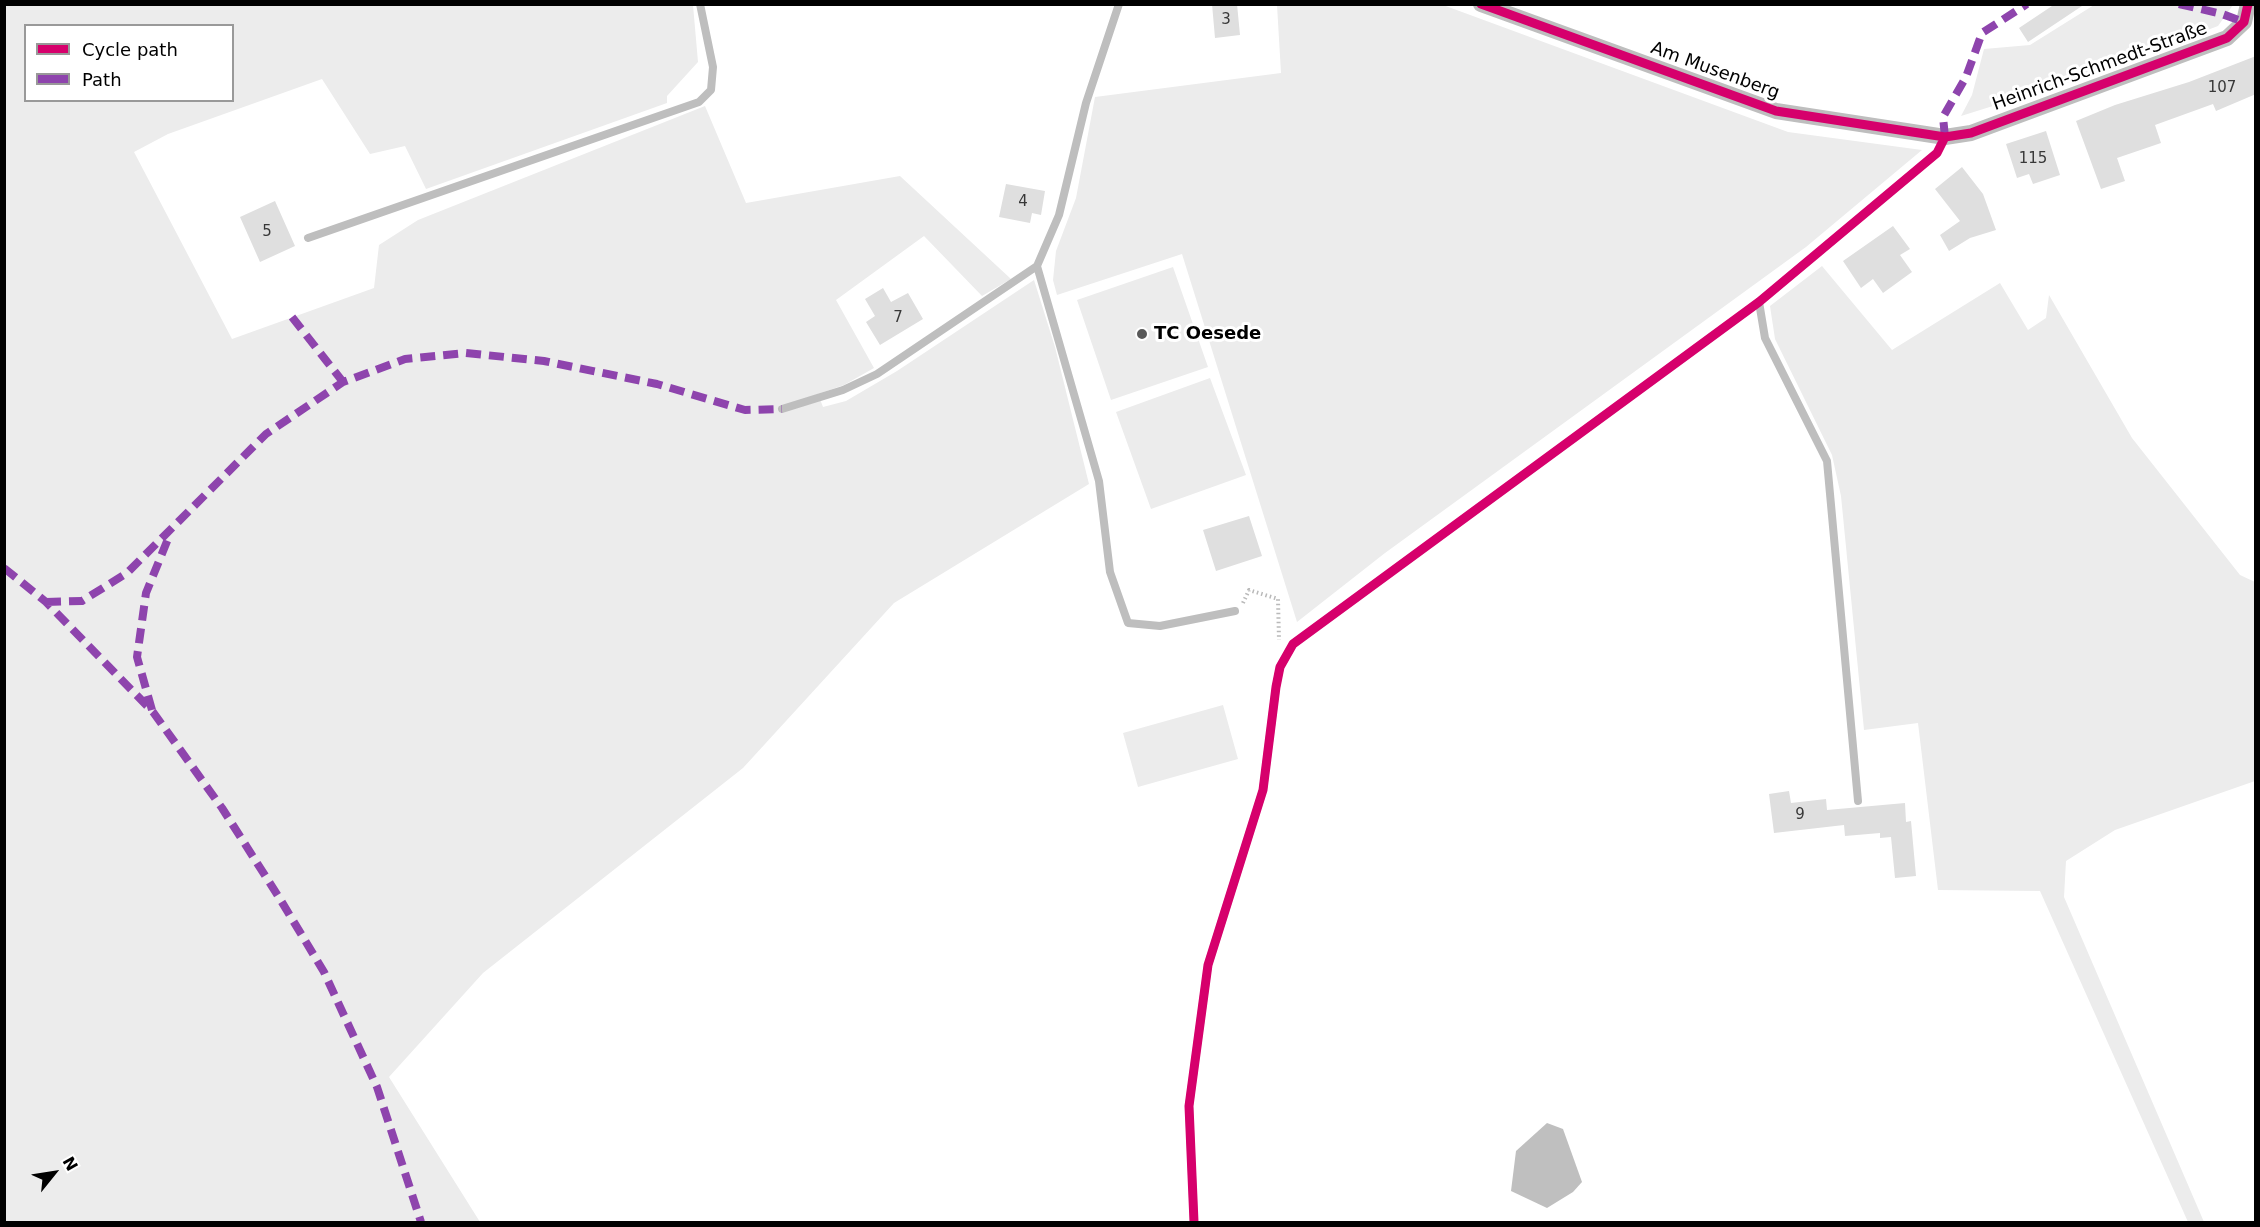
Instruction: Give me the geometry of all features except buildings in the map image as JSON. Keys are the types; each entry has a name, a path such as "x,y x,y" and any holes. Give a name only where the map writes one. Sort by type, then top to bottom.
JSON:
{"street":[{"name":"Am Musenberg","path":"1481,4 1776,111 1945,137"},
{"name":"Heinrich-Schmedt-Straße","path":"1945,137 1971,133 2227,38 2250,22 2248,4"}],"lane":[{"path":"308,238 699,102 711,90 713,67 700,4"},
{"path":"782,409 833,394 877,374 1037,266 1059,215 1086,103 1119,4"},
{"path":"1194,1222 1189,1106 1208,965 1263,790 1280,667 1293,644 1759,302 1937,153 1945,137"},
{"path":"1037,266 1099,480 1110,572 1128,623 1160,626 1235,611"},
{"path":"1759,302 1765,338 1827,461 1858,801"}],"path":[{"path":"1235,611 1240,610 1249,590 1278,599 1280,667"}],"shaded area":[{"path":"4,5 693,5 698,62 667,96 667,103 426,189 405,146 370,154 322,79 168,134 134,152 232,339 374,288 379,245 418,220 705,106 746,203 900,176 1011,279 982,296 924,236 836,300 874,368 844,385 818,394 823,407 846,401 897,371 1034,280 1055,347 1089,484 894,603 743,768 483,973 389,1077 480,1222 5,1222"},
{"path":"1277,5 1443,5 1788,132 1922,150 1806,247 1385,553 1297,622 1182,254 1057,295 1053,280 1056,251 1076,198 1095,97 1281,73"},
{"path":"2094,5 2233,5 2218,26 2076,80 1961,116 1972,95 1984,49 2030,45"},
{"path":"1822,266 1892,350 2000,283 2028,330 2046,318 2049,295 2132,438 2240,575 2255,582 2255,781 2115,830 2066,861 2064,897 2204,1222 2188,1222 2040,891 1938,890 1918,723 1864,730 1841,496 1832,455 1775,339 1770,306"},
{"name":"TC Oesede","path":"1173,267 1208,367 1111,400 1077,300"},
{"path":"1210,378 1246,475 1151,509 1116,412"},
{"path":"1223,705 1238,759 1138,787 1123,733"},
{"path":"1547,1123 1563,1129 1582,1182 1573,1192 1547,1208 1511,1191 1516,1151"}],"marked path":[{"path":"1945,137 1943,117 1966,77 1982,33 2027,4"},
{"path":"2179,4 2222,14 2244,22"},
{"path":"292,317 343,382"},
{"path":"46,602 82,601 127,573 266,434 343,382 405,359 466,353 544,361 657,384 745,410 782,409"},
{"path":"152,710 137,657 146,593 170,534"},
{"path":"4,568 46,602 153,712 222,808 324,972 377,1087 421,1222"}],"cycle path":[{"path":"1481,4 1776,111 1945,137 1971,133 2227,38 2244,22 2248,4"},
{"path":"1194,1222 1189,1106 1208,965 1263,790 1280,667 1293,644 1759,302 1937,153 1945,137"}],"place":[{"name":"TC Oesede","path":"1142,334"}]}
